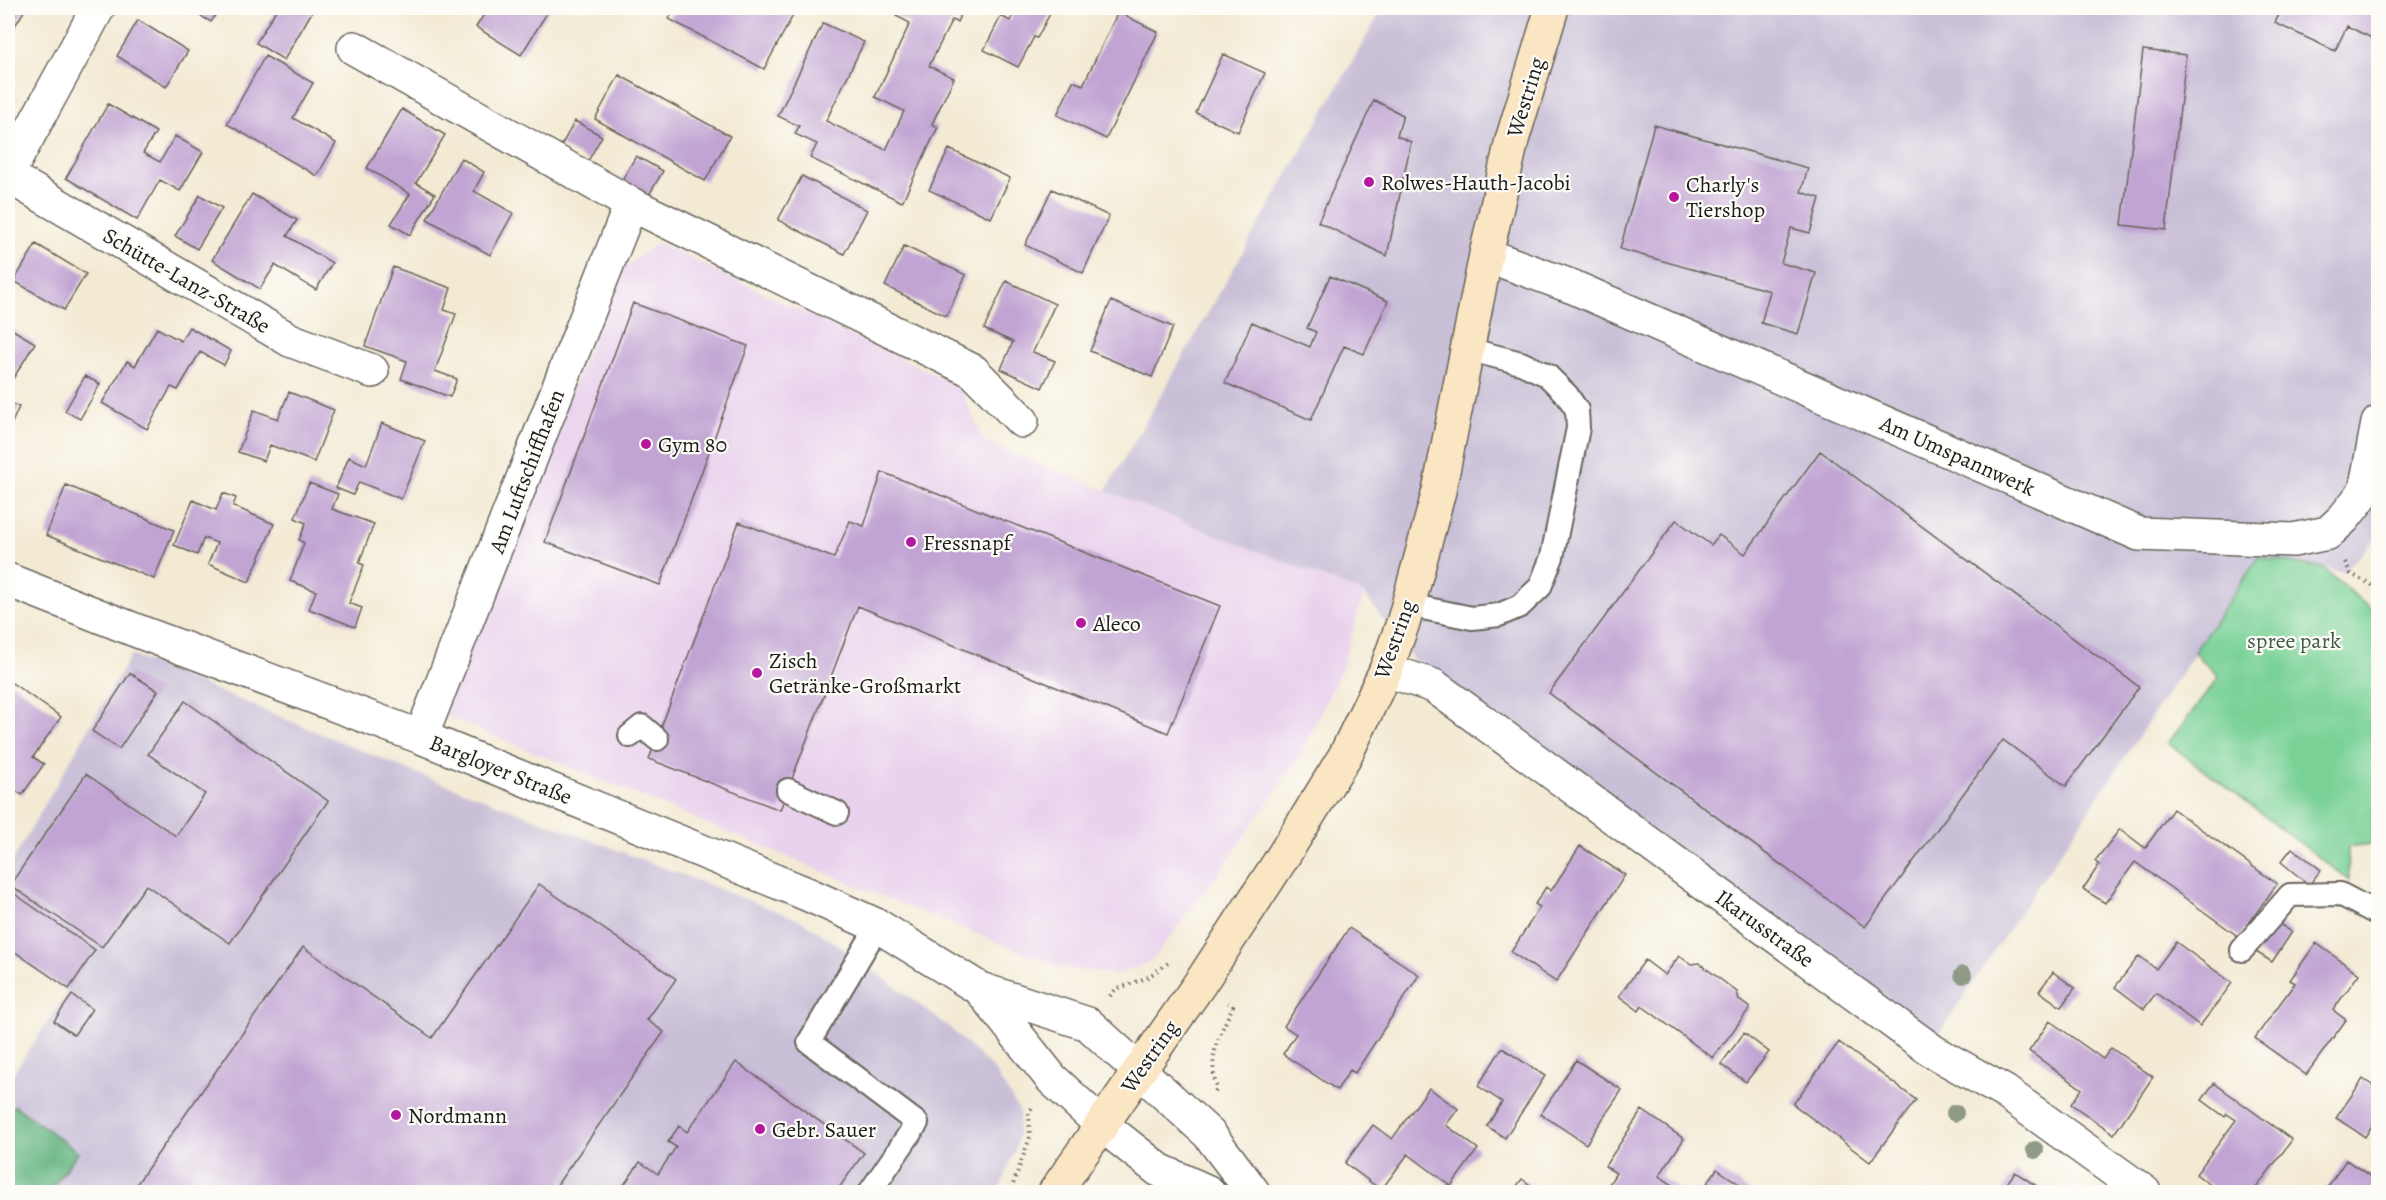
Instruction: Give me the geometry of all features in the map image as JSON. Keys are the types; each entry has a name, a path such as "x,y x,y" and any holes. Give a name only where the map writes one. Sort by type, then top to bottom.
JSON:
{"main road":[{"name":"Westring","path":"1055,1192 1267,881 1345,756 1386,670 1408,605 1439,491 1486,255 1512,140 1552,8"}],"street":[{"path":"8,175 98,8"},
{"path":"354,48 631,204 973,371 1022,421"},
{"name":"Schütte-Lanz-Straße","path":"8,175 290,340 372,370"},
{"name":"Am Luftschiffhafen","path":"421,737 631,204"},
{"name":"Am Umspannwerk","path":"1486,255 1573,287 2139,534 2293,540 2328,533 2344,518 2365,491 2379,423"},
{"name":"Bargloyer Straße","path":"8,580 421,737 807,894 878,926 980,988 1088,1024 1209,1134 1253,1192"},
{"name":"Ikarusstraße","path":"1386,670 1434,686 1934,1052 2005,1092 2144,1192"},
{"name":"Bargloyer Straße","path":"980,988 1052,1079 1102,1125 1159,1170 1208,1192"}],"lane":[{"path":"1408,605 1472,618 1499,615 1520,606 1540,587 1552,557 1578,428 1577,410 1567,395 1547,375 1521,363 1467,349"},
{"path":"630,736 642,726 657,740"},
{"path":"788,790 837,813"},
{"path":"2242,950 2290,895 2340,894 2379,914"},
{"path":"870,1192 917,1123 809,1042 878,926"}],"path":[{"path":"1115,990 1148,977 1170,962"},
{"path":"1217,1089 1212,1072 1214,1049 1233,1006"},
{"path":"1016,1192 1011,1190 1030,1137 1029,1112"},
{"path":"1911,1192 1913,1190 1917,1192"}],"shaded area":[{"path":"1383,8 2378,8 2378,537 2343,572 2259,557 1938,1035 1413,659 1363,593 1106,491"},
{"path":"658,243 959,386 984,442 1364,593 1342,668 1301,754 1223,867 1153,960 1117,974 1063,968 906,906 439,713 621,270"},
{"path":"131,655 416,773 800,920 853,955 950,1028 994,1070 1020,1112 1017,1145 1000,1187 996,1192 49,1192 77,1151 8,1101 8,1081 68,992 8,951 8,869"}],"green space":[{"name":"spree park","path":"2259,557 2323,568 2374,612 2378,647 2378,843 2348,847 2349,880 2168,743 2219,677 2194,652"},
{"path":"14,1105 78,1152 49,1192 8,1192 8,1115"}],"building":[{"path":"8,8 26,8 8,37"},
{"path":"187,8 220,8 211,22"},
{"path":"277,8 304,8 312,12 284,60 256,43"},
{"path":"488,8 550,8 521,55 476,27"},
{"path":"675,8 797,8 764,69 669,19"},
{"path":"901,8 959,8 957,11 961,13 957,22 952,20 929,66 954,78 932,124 938,127 902,202 810,158 817,144 795,134 799,126 778,116 823,23 864,42 826,121 886,150 904,111 875,97 910,23 896,16"},
{"path":"1016,8 1053,8 1018,67 984,50 1001,16 1010,21"},
{"path":"2282,8 2378,8 2378,41 2347,26 2335,51 2275,23"},
{"path":"1118,12 1158,32 1106,139 1057,115 1073,81 1083,85"},
{"path":"138,20 188,51 166,87 117,56"},
{"path":"2143,50 2186,55 2166,230 2122,225"},
{"path":"1223,54 1265,73 1238,132 1196,113"},
{"path":"265,56 313,83 293,118 336,143 317,176 227,124"},
{"path":"619,75 730,136 705,181 595,119"},
{"name":"Rolwes-Hauth-Jacobi","path":"1374,100 1403,115 1397,136 1411,142 1387,256 1318,222"},
{"path":"108,104 156,132 143,153 160,162 175,136 203,152 180,191 160,180 137,220 66,178"},
{"path":"402,109 445,135 416,183 435,194 410,235 391,224 410,194 367,168"},
{"path":"575,121 602,136 588,161 561,146"},
{"path":"1654,125 1808,168 1801,192 1820,198 1810,233 1791,228 1781,263 1816,273 1798,334 1761,323 1770,291 1620,249"},
{"path":"949,149 1010,178 991,218 929,190"},
{"path":"636,156 663,171 649,195 622,180"},
{"path":"461,158 484,172 474,191 513,213 490,255 427,219"},
{"path":"802,176 867,210 844,254 778,220"},
{"path":"1052,189 1109,216 1083,273 1025,245"},
{"path":"252,194 297,220 287,236 332,263 316,290 275,265 260,289 212,260"},
{"path":"200,195 222,208 197,249 175,236"},
{"path":"36,244 86,274 64,310 14,281"},
{"path":"904,246 966,275 946,316 885,286"},
{"path":"393,267 451,288 444,310 456,314 435,371 457,379 450,397 401,379 407,361 365,346"},
{"path":"1330,276 1388,301 1364,354 1344,346 1311,420 1225,383 1252,322 1310,347 1316,332 1307,328"},
{"path":"1006,281 1055,304 1033,352 1055,361 1042,388 1001,369 1013,342 984,329"},
{"path":"1111,301 1173,327 1152,377 1090,351"},
{"name":"Gym 80","path":"633,303 748,346 660,585 545,542"},
{"path":"8,327 35,343 13,379 8,376"},
{"path":"189,327 231,351 224,365 200,352 178,390 171,387 147,429 102,403 127,361 135,366 157,328 181,341"},
{"path":"85,376 100,384 80,419 65,411"},
{"path":"289,392 334,410 314,462 270,445 264,461 238,452 254,410 278,419"},
{"path":"8,402 19,407 11,425 8,424"},
{"path":"382,423 425,441 401,499 359,482 353,495 336,488 349,457 366,465"},
{"path":"1820,451 2139,687 2066,786 2003,740 1865,927 1549,693 1676,520 1711,545 1719,535 1745,554"},
{"path":"882,472 1220,606 1168,733 858,606 780,810 649,759 739,522 834,558 850,521 864,526"},
{"path":"309,483 338,494 332,509 374,524 359,563 364,565 349,603 362,608 355,627 309,609 316,591 290,581 304,543 299,540 306,523 295,518"},
{"path":"66,485 174,530 154,579 46,535"},
{"path":"223,493 236,498 233,506 274,524 249,582 208,564 217,543 204,538 197,555 174,545 193,500 216,510"},
{"path":"130,673 158,691 119,749 92,731"},
{"path":"12,683 61,717 33,757 44,764 22,795 8,785 8,689"},
{"path":"185,701 328,801 230,943 146,885 102,947 10,885 86,774 176,836 205,794 148,754"},
{"path":"2173,809 2277,884 2239,937 2135,862 2105,903 2083,889 2099,865 2095,861 2120,829 2145,848"},
{"path":"1580,846 1625,875 1556,982 1511,952 1540,907 1535,904 1546,887 1551,891"},
{"path":"2292,848 2321,870 2309,885 2281,862"},
{"name":"Nordmann","path":"539,884 676,979 647,1020 664,1032 552,1192 131,1192 303,947 432,1038"},
{"path":"9,890 95,950 69,989 8,947"},
{"path":"2276,922 2292,932 2272,962 2256,952"},
{"path":"1349,928 1419,975 1355,1073 1350,1070 1337,1090 1283,1054 1296,1034 1284,1026"},
{"path":"2176,942 2232,983 2200,1026 2156,993 2144,1009 2115,987 2139,956 2156,969"},
{"path":"2316,943 2359,974 2333,1010 2346,1020 2306,1075 2255,1038 2295,983 2290,980"},
{"path":"1679,956 1691,964 1699,963 1737,992 1739,1000 1750,1008 1713,1058 1642,1006 1639,1011 1619,996 1645,960 1665,975"},
{"path":"2053,972 2075,988 2061,1007 2039,991"},
{"path":"72,995 92,1009 74,1035 54,1021"},
{"path":"2050,1021 2103,1059 2111,1048 2153,1077 2114,1134 2071,1104 2082,1089 2029,1051"},
{"path":"1744,1033 1769,1052 1746,1082 1721,1064"},
{"path":"1839,1042 1916,1100 1870,1162 1793,1104"},
{"path":"1502,1048 1545,1076 1505,1138 1487,1126 1502,1102 1478,1086"},
{"path":"1576,1060 1622,1090 1586,1144 1541,1114"},
{"name":"Gebr. Sauer","path":"736,1062 864,1153 836,1192 619,1192 640,1162 658,1174 676,1147 668,1142 679,1126 687,1132"},
{"path":"2363,1079 2378,1089 2378,1116 2365,1137 2336,1118"},
{"path":"2214,1083 2292,1140 2253,1192 2211,1192 2214,1188 2196,1174 2236,1120 2227,1114 2225,1117 2202,1100"},
{"path":"1429,1088 1458,1109 1446,1125 1478,1149 1451,1186 1408,1154 1381,1190 1345,1163 1373,1125 1392,1139"},
{"path":"1642,1110 1684,1139 1659,1176 1681,1192 1604,1192 1616,1173 1605,1166"},
{"path":"2346,1160 2378,1181 2378,1192 2324,1192"},
{"path":"1717,1169 1751,1192 1701,1192"},
{"path":"2015,1172 2046,1192 2001,1192"},
{"path":"1522,1179 1540,1192 1512,1192"}],"place":[{"name":"Rolwes-Hauth-Jacobi","path":"1369,182"},
{"name":"Charly's Tiershop","path":"1674,197"},
{"name":"Gym 80","path":"646,444"},
{"name":"Fressnapf","path":"911,542"},
{"name":"Aleco","path":"1081,623"},
{"name":"Zisch Getränke-Großmarkt","path":"757,673"},
{"name":"Nordmann","path":"396,1115"},
{"name":"Gebr. Sauer","path":"760,1129"}]}
